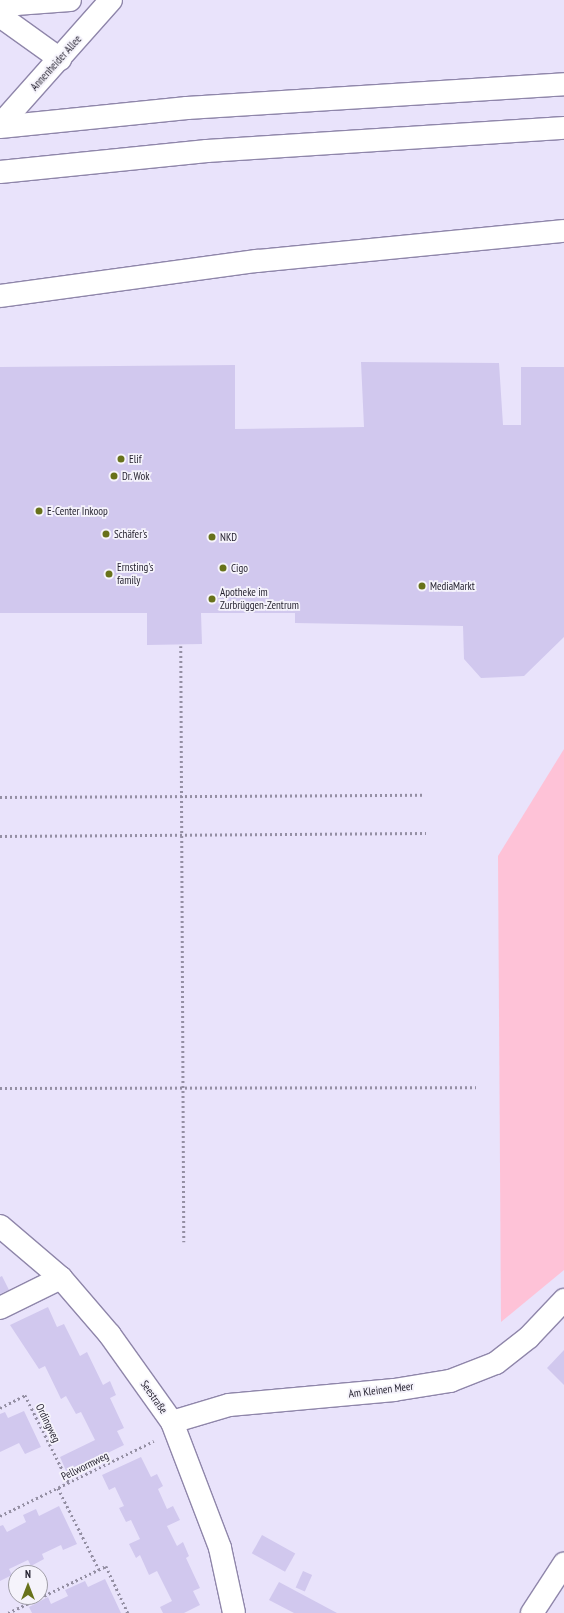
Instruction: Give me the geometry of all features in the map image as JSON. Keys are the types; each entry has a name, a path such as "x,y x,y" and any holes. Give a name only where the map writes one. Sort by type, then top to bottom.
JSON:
{"main road":[{"path":"6,0 16,4 70,0"},
{"name":"Annenheider Allee","path":"0,126 111,0"},
{"path":"0,16 60,59"},
{"path":"0,126 322,98 564,84"},
{"path":"9,171 207,151 564,128"},
{"path":"0,296 257,261 564,231"},
{"name":"Seestraße","path":"0,1226 61,1278 110,1335 172,1422 220,1548 234,1613"},
{"path":"0,1308 61,1278"},
{"name":"Am Kleinen Meer","path":"172,1422 229,1405 394,1390 450,1381 496,1363 529,1337 564,1300"},
{"path":"532,1613 564,1564"}],"path":[{"path":"181,646 184,1242"},
{"path":"0,797 425,795"},
{"path":"0,836 426,833"},
{"path":"0,1088 476,1087"},
{"name":"Ordingweg","path":"0,1408 25,1395 69,1483"},
{"name":"Pellwormweg","path":"0,1516 156,1440 172,1422"},
{"path":"58,1488 99,1569"},
{"path":"8,1613 106,1566 128,1613"}],"shaded area":[{"path":"564,749 564,1270 501,1322 498,856"}],"building":[{"path":"361,362 499,363 503,425 521,425 521,367 564,367 564,637 524,676 481,678 464,659 463,626 295,623 295,613 201,613 202,644 147,645 147,613 0,613 0,367 235,365 235,429 364,427"},
{"path":"2,1276 9,1290 0,1294 0,1277"},
{"path":"48,1307 57,1327 64,1324 80,1356 87,1352 103,1385 110,1381 116,1395 110,1398 124,1428 117,1431 124,1445 67,1473 60,1457 95,1440 81,1412 76,1414 66,1396 61,1399 45,1366 39,1369 10,1325"},
{"path":"564,1350 564,1385 547,1368"},
{"path":"24,1411 41,1447 25,1454 19,1443 0,1452 0,1414 5,1412 8,1418"},
{"path":"141,1457 151,1477 157,1474 163,1486 158,1489 167,1509 173,1506 180,1520 167,1526 177,1546 183,1542 189,1556 186,1558 200,1588 193,1591 200,1605 184,1613 163,1613 160,1607 172,1601 157,1571 149,1575 140,1555 136,1558 129,1544 140,1539 131,1520 126,1522 119,1508 124,1506 115,1487 109,1490 102,1475"},
{"path":"59,1506 77,1544 63,1550 61,1545 42,1554 44,1559 33,1565 30,1565 28,1560 17,1565 8,1565 8,1577 0,1581 0,1526 3,1525 7,1532 26,1522 23,1515 36,1509 39,1516"},
{"path":"262,1535 295,1553 285,1572 252,1553"},
{"path":"303,1571 312,1575 305,1592 296,1587"},
{"path":"105,1579 121,1613 32,1613 29,1607 33,1605 48,1605 48,1597 51,1604 68,1596 65,1590 85,1581 88,1587"},
{"path":"279,1582 337,1613 294,1613 269,1600"}],"place":[{"name":"Elif","path":"121,459"},
{"name":"Dr. Wok","path":"114,476"},
{"name":"E-Center Inkoop","path":"39,511"},
{"name":"Schäfer's","path":"106,534"},
{"name":"NKD","path":"212,537"},
{"name":"Cigo","path":"223,568"},
{"name":"Ernsting's family","path":"109,574"},
{"name":"MediaMarkt","path":"422,586"},
{"name":"Apotheke im Zurbrüggen-Zentrum","path":"212,599"}]}
